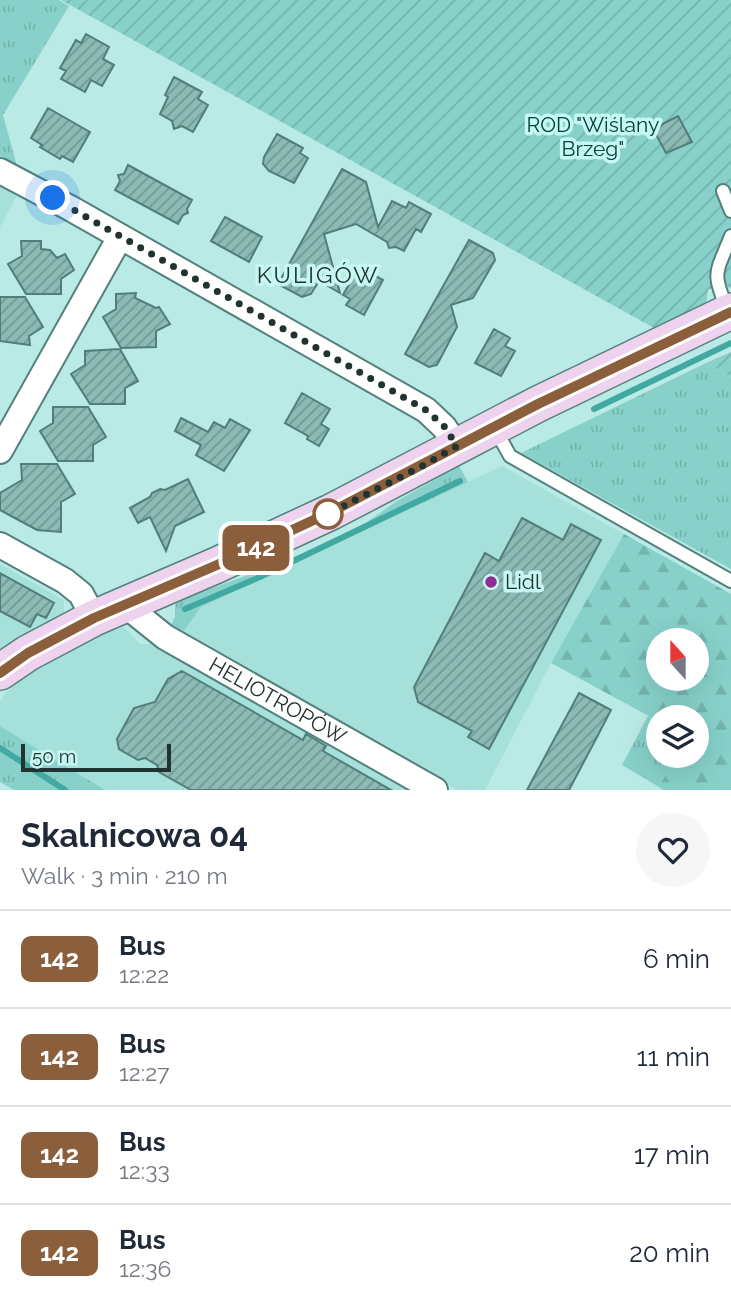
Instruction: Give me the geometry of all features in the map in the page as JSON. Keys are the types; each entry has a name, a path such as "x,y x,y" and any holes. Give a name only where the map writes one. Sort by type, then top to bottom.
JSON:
{"street":[{"path":"0,171 426,410 444,426 457,446"},
{"path":"0,451 120,237"},
{"path":"0,673 28,653 109,611 217,565 377,490 493,426 730,312"},
{"name":"HELIOTROPÓW","path":"0,545 65,581 109,611 164,637 435,790"}],"lane":[{"path":"723,191 731,211"},
{"path":"730,312 717,285 716,270 731,236"},
{"path":"493,426 510,456 731,581"}],"shaded area":[{"path":"0,183 18,194 0,227"},
{"path":"502,466 624,534 551,663 485,790 457,790 184,631 201,607"},
{"path":"0,564 64,600 64,615 0,651"},
{"path":"124,627 140,644 159,644 417,790 105,790 0,726 0,702 6,692 21,680 68,652"}],"green space":[{"path":"0,0 59,0 69,6 3,115 17,166 0,156"},
{"name":"ROD \"Wiślany Brzeg\"","path":"61,0 731,0 731,289 724,283 708,290 706,305 656,329"},
{"path":"731,352 731,377 706,363"},
{"path":"706,363 731,377 731,569 521,453"},
{"path":"459,466 468,482 201,607 184,631 171,625 175,617 175,605 180,600 283,562 360,527 397,501"},
{"path":"624,534 731,594 731,790 663,790 659,787 669,768 709,768 709,705 646,705 646,714 551,663"},
{"path":"646,720 646,768 669,768 659,787 622,765"},
{"path":"0,726 105,790 14,790 0,782"}],"building":[{"path":"86,34 109,47 103,59 114,65 102,86 91,80 85,92 61,79 66,71 60,68 76,40 81,43"},
{"path":"174,77 202,92 198,99 208,105 193,132 182,126 174,129 172,121 160,114"},
{"path":"48,108 90,132 73,162 62,156 60,159 31,138"},
{"path":"678,116 692,142 666,153 653,129"},
{"path":"277,134 303,148 300,153 308,158 294,183 269,171 263,164"},
{"path":"128,165 192,200 187,209 188,213 183,215 178,224 115,190 120,181 118,175 124,174"},
{"path":"342,169 366,182 378,227 392,201 406,208 409,202 431,214 421,232 416,229 404,251 396,247 389,248 387,242 356,224 324,234 340,293 319,281 311,294 302,297 278,284"},
{"path":"225,217 262,237 249,262 211,241"},
{"path":"469,240 493,253 495,260 473,298 451,305 457,327 437,365 429,367 405,354"},
{"path":"21,241 41,241 41,249 50,250 57,258 65,254 74,270 61,279 61,294 26,294 8,264 22,256"},
{"path":"359,267 383,280 364,315 346,305 350,299 343,295"},
{"path":"136,293 135,298 159,307 170,324 156,331 156,347 121,348 103,317 116,309 116,294"},
{"path":"0,297 25,297 43,327 29,336 30,345 0,341"},
{"path":"494,329 510,338 505,346 515,351 501,376 475,363"},
{"path":"120,349 138,381 125,388 125,404 90,404 71,374 85,365 85,351"},
{"path":"302,393 330,409 321,424 329,429 319,446 307,439 308,436 285,423"},
{"path":"53,407 88,407 106,437 93,445 93,461 58,461 40,431 53,423"},
{"path":"181,418 208,432 214,422 225,428 230,419 250,430 224,471 196,455 201,445 175,431"},
{"path":"21,464 57,464 75,494 61,502 61,532 37,530 0,510 0,493 22,480"},
{"path":"188,479 204,512 175,526 166,551 150,517 138,523 130,508 160,489 165,490"},
{"path":"522,518 563,540 571,524 601,540 489,749 468,737 472,731 418,702 414,687 485,553 499,561"},
{"path":"0,573 54,603 46,618 37,614 30,627 0,611"},
{"path":"182,671 303,740 306,734 326,746 323,751 391,790 191,790 159,772 157,765 145,758 138,760 119,749 117,739 134,708 155,702 168,679"},
{"path":"579,693 611,710 569,790 527,790"}],"waterway":[{"path":"594,409 731,343"},
{"path":"185,609 260,577 460,481"},
{"path":"0,748 65,790"}],"bus line":[{"name":"142","path":"0,673 28,653 94,618 217,565 377,490 538,404 731,312"}],"place":[{"name":"Lidl","path":"491,582"}],"district":[{"name":"KULIGÓW","path":"318,275"}],"route":[{"path":"53,198 426,410 444,426 457,446 328,514"}]}
